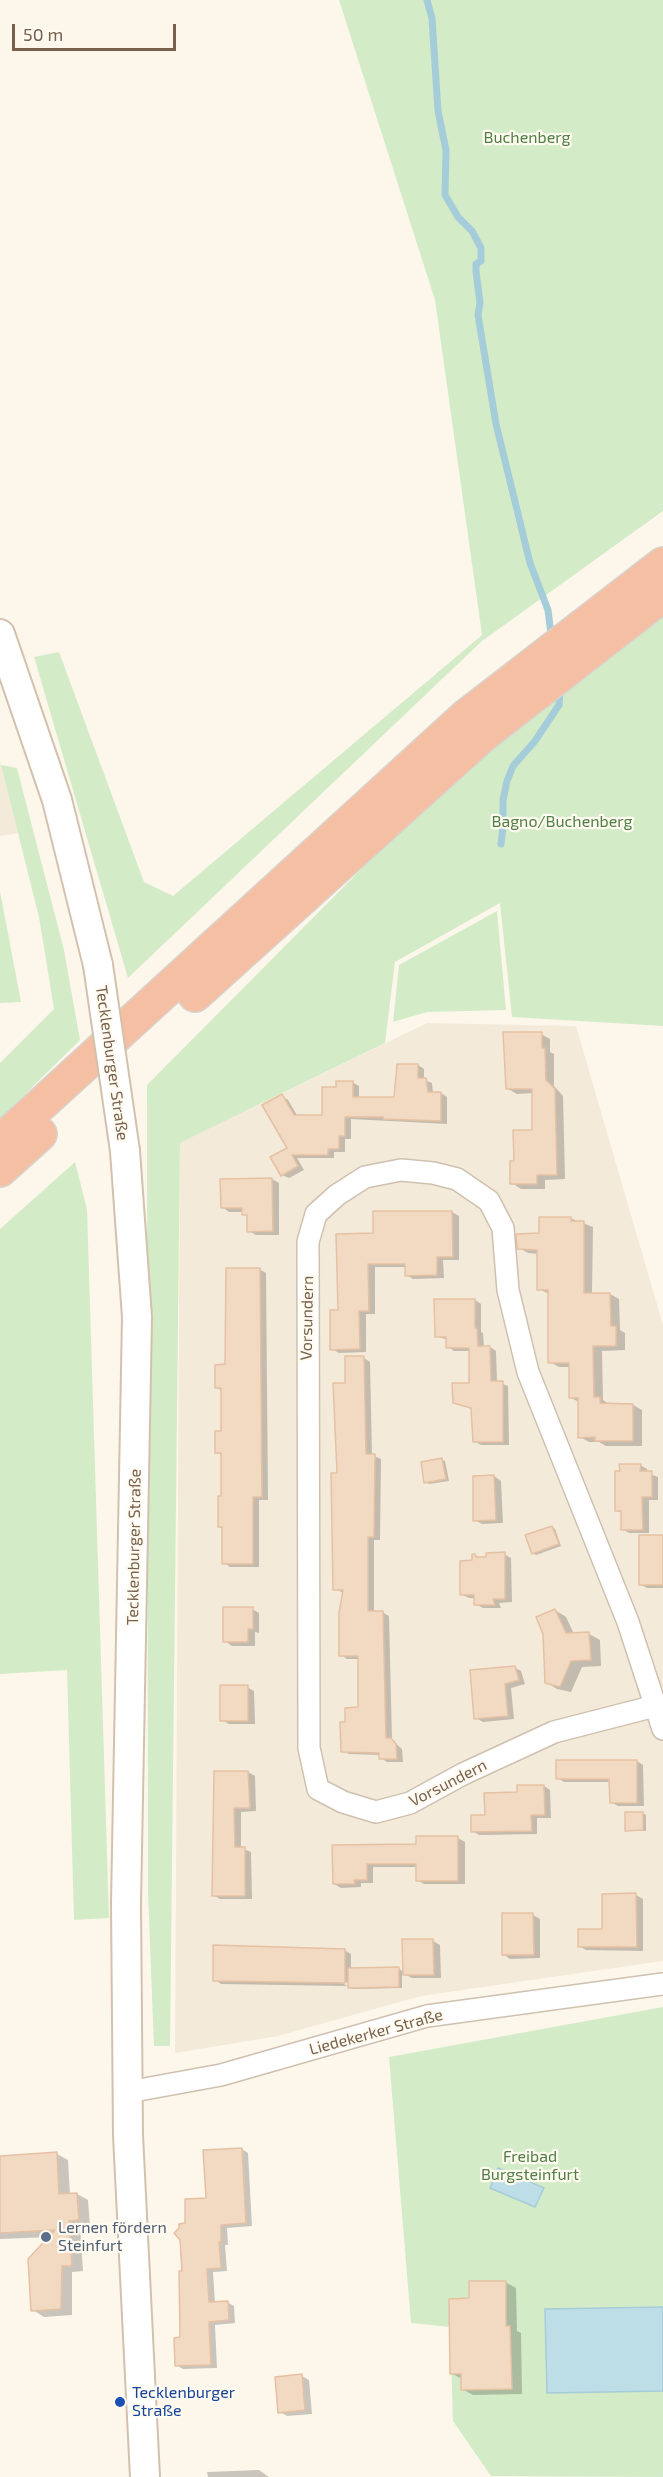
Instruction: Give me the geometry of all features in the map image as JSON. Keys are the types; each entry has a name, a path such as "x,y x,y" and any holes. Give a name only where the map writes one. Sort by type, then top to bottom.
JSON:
{"highway":[{"path":"0,1142 465,717 663,564"},
{"path":"0,1170 483,735 663,595"}],"main road":[{"name":"Tecklenburger Straße","path":"0,634 57,800 98,964 124,1151 137,1317 126,1903 128,2147 145,2477"}],"street":[{"name":"Vorsundern","path":"655,1706 554,1732 463,1774 411,1803 376,1812 343,1802 318,1789 309,1748 308,1242 316,1214 337,1195 364,1178 401,1170 433,1173 457,1179 489,1201 503,1228 508,1290 528,1372 628,1622 663,1729"},
{"name":"Liedekerker Straße","path":"128,2092 221,2075 427,2016 663,1984"}],"shaded area":[{"path":"0,761 18,833 0,836"},
{"path":"427,1023 576,1026 663,1325 663,1961 421,1996 278,2036 175,2053 180,1143"}],"green space":[{"name":"Buchenberg","path":"339,0 663,0 663,511 482,641 128,978 34,657 59,652 144,882 173,896 482,635 435,300"},
{"name":"Bagno/Buchenberg","path":"663,606 663,1026 512,1017 500,903 395,962 385,1043 180,1143 170,2046 154,2046 148,1894 147,1085 415,815"},
{"path":"1,765 17,768 64,950 80,1040 0,1119 0,1063 54,1009 39,917"},
{"path":"0,891 21,1002 0,1003"},
{"path":"497,911 506,1010 427,1012 393,1022 399,965"},
{"path":"75,1162 87,1209 109,1918 74,1920 67,1670 0,1674 0,1229"},
{"name":"Freibad Burgsteinfurt","path":"663,2007 663,2477 491,2476 453,2421 450,2327 411,2323 389,2057"}],"water":[{"path":"498,2168 544,2188 535,2207 490,2188"},
{"path":"663,2307 663,2391 547,2393 545,2309"}],"building":[{"path":"503,1032 542,1032 546,1080 555,1089 557,1175 537,1175 537,1184 510,1184 510,1161 514,1161 513,1130 532,1130 532,1089 506,1089"},
{"path":"397,1064 418,1064 418,1078 426,1078 428,1092 441,1092 441,1121 345,1117 345,1136 339,1136 339,1149 328,1149 328,1155 292,1155 298,1166 281,1176 270,1157 287,1148 262,1105 282,1094 294,1115 322,1115 322,1087 336,1087 336,1081 353,1081 353,1097 394,1097"},
{"path":"272,1178 273,1231 247,1232 247,1215 242,1215 242,1208 221,1208 220,1179"},
{"path":"373,1211 452,1211 453,1257 437,1257 437,1275 405,1276 405,1264 368,1264 369,1311 359,1311 360,1349 330,1350 330,1310 338,1310 336,1234 373,1233"},
{"path":"539,1217 571,1217 571,1221 584,1221 584,1293 610,1293 611,1326 616,1326 616,1346 593,1346 594,1397 600,1397 600,1403 633,1404 633,1441 595,1441 595,1437 578,1438 578,1398 569,1398 569,1363 548,1363 548,1290 537,1290 537,1250 517,1249 516,1234 539,1233"},
{"path":"226,1268 260,1268 262,1497 253,1497 253,1564 222,1564 222,1527 218,1527 221,1453 215,1453 215,1431 221,1431 221,1388 215,1388 215,1365 225,1364"},
{"path":"434,1299 475,1299 475,1328 477,1328 478,1346 490,1346 491,1381 503,1381 503,1442 473,1442 471,1408 453,1403 452,1383 469,1383 469,1348 446,1348 446,1337 435,1337"},
{"path":"345,1356 364,1356 366,1454 375,1454 374,1537 368,1537 368,1611 383,1611 386,1738 391,1738 396,1744 397,1759 379,1759 379,1753 341,1752 340,1722 345,1722 345,1708 358,1707 358,1656 339,1656 339,1613 343,1590 333,1590 331,1473 337,1473 333,1383 345,1383"},
{"path":"442,1458 446,1479 424,1483 421,1462"},
{"path":"619,1464 641,1464 640,1471 652,1471 652,1497 642,1497 643,1530 621,1530 621,1511 615,1511 615,1471 620,1471"},
{"path":"494,1475 496,1520 473,1521 473,1476"},
{"path":"552,1526 559,1544 532,1554 525,1535"},
{"path":"639,1535 663,1535 663,1585 639,1585"},
{"path":"505,1552 505,1599 493,1599 495,1605 474,1605 474,1595 460,1595 460,1561 472,1560 472,1554 476,1557 486,1557 486,1553"},
{"path":"223,1607 253,1607 253,1629 248,1629 248,1642 223,1642"},
{"path":"555,1609 566,1633 589,1632 591,1660 571,1661 560,1687 545,1683 543,1634 536,1617"},
{"path":"515,1666 519,1680 505,1684 508,1716 474,1719 470,1670"},
{"path":"220,1685 248,1685 248,1721 220,1721"},
{"path":"556,1760 637,1760 637,1803 610,1803 609,1779 556,1779"},
{"path":"214,1771 248,1771 250,1808 234,1808 235,1847 245,1847 245,1896 212,1896"},
{"path":"517,1785 544,1785 545,1815 531,1815 532,1831 471,1832 471,1815 485,1815 484,1793 517,1792"},
{"path":"625,1812 643,1812 643,1830 625,1831"},
{"path":"416,1836 458,1836 458,1881 416,1881 416,1864 367,1864 367,1880 354,1880 355,1884 333,1884 332,1845 416,1844"},
{"path":"636,1893 637,1947 578,1947 578,1929 602,1929 602,1894"},
{"path":"502,1913 533,1913 534,1955 502,1955"},
{"path":"402,1939 433,1939 434,1975 403,1975"},
{"path":"213,1945 345,1949 345,1983 213,1981"},
{"path":"399,1967 399,1987 348,1988 348,1968"},
{"path":"242,2148 246,2223 221,2225 221,2242 219,2242 221,2268 207,2269 209,2302 228,2301 229,2320 209,2322 211,2365 175,2366 174,2338 180,2337 179,2271 182,2271 180,2240 174,2233 179,2228 179,2224 185,2223 185,2199 206,2198 203,2150"},
{"path":"57,2152 59,2194 77,2193 79,2220 69,2221 72,2266 62,2266 61,2309 31,2311 28,2259 55,2230 0,2233 0,2156"},
{"path":"469,2281 506,2281 506,2326 510,2326 512,2389 461,2390 461,2374 450,2374 449,2299 469,2298"},
{"path":"302,2374 305,2410 278,2413 275,2377"}],"waterway":[{"path":"427,0 432,18 438,111 446,150 445,195 458,217 472,231 481,248 481,261 476,264 480,303 478,315 496,424 530,563 548,610 551,634"},
{"path":"501,844 503,800 507,781 513,766 535,741 559,705 560,692"}],"place":[{"name":"Lernen fördern Steinfurt","path":"46,2237"},
{"name":"Tecklenburger Straße","path":"120,2402"}]}
